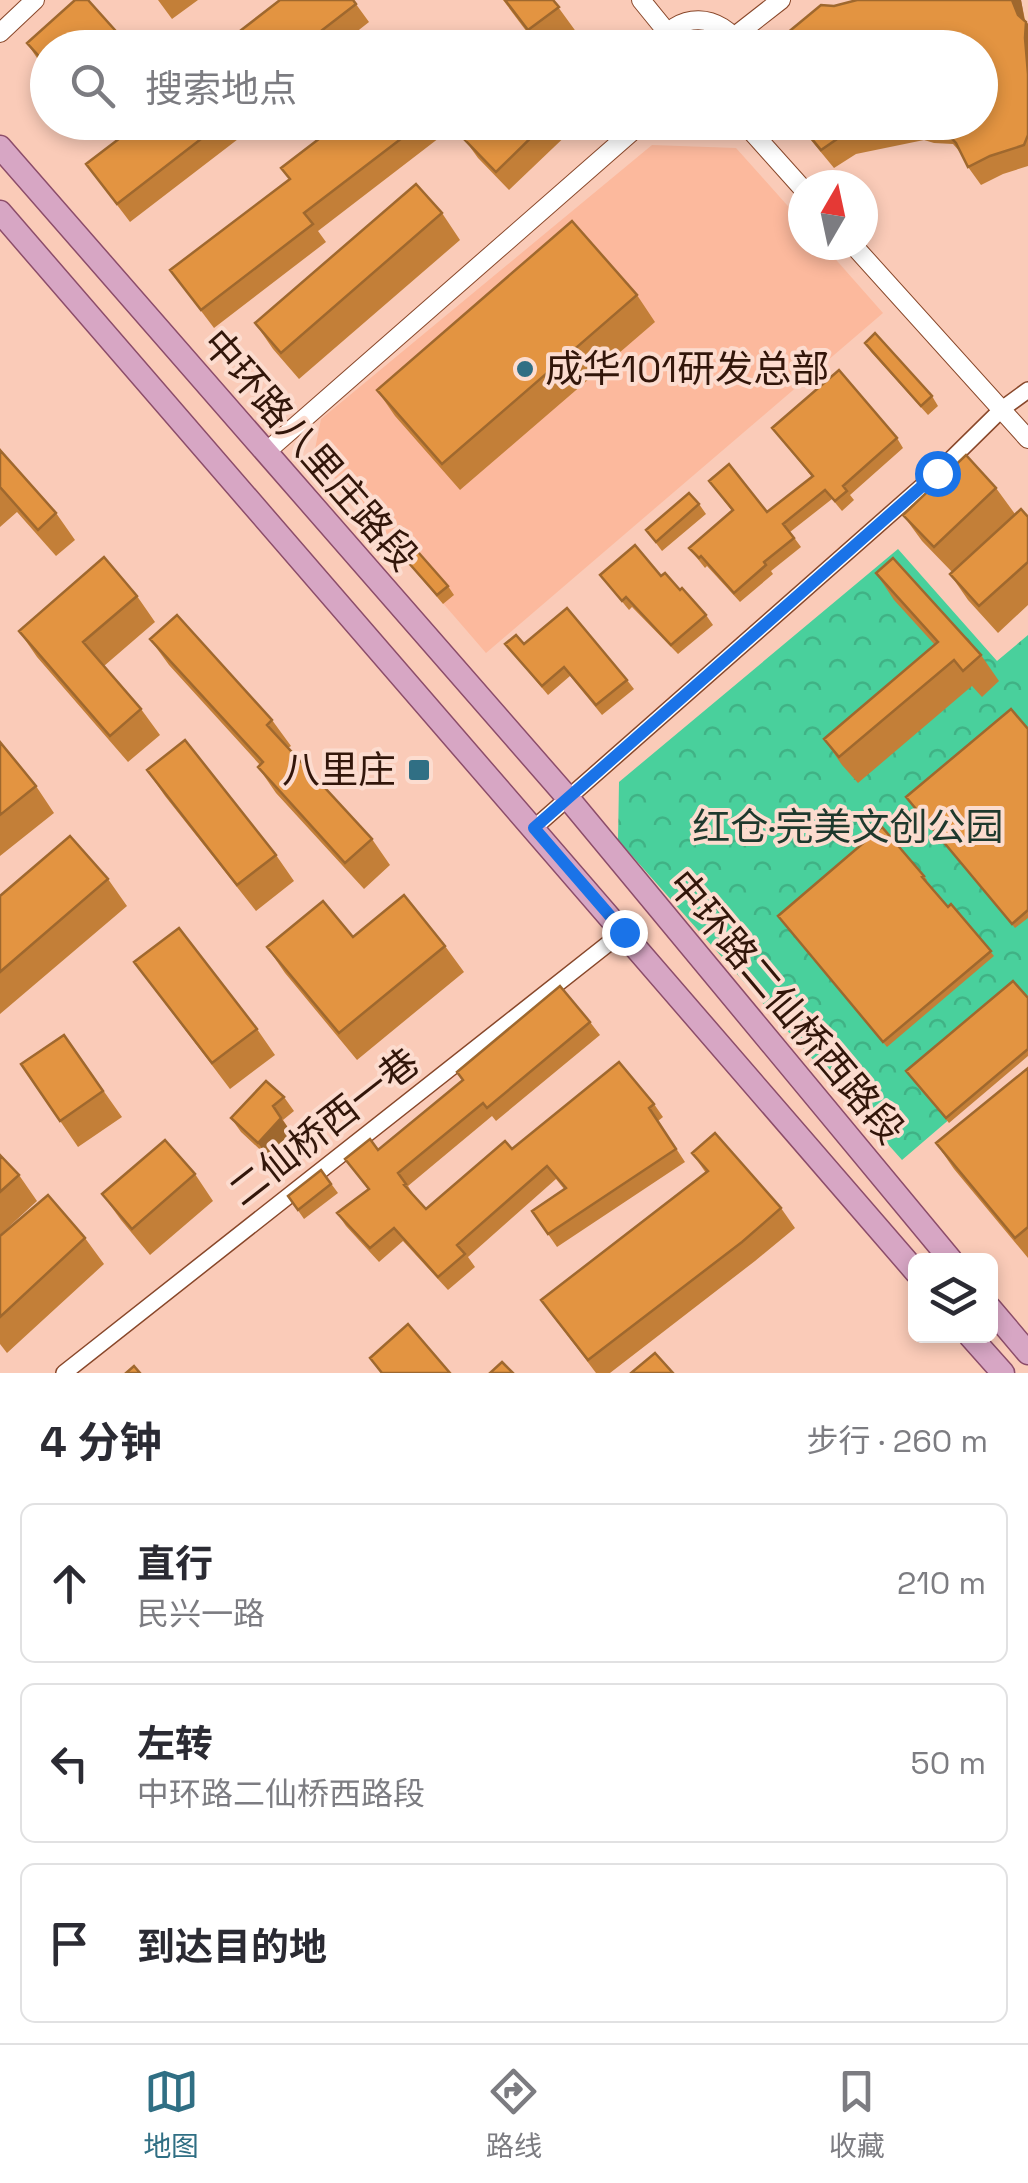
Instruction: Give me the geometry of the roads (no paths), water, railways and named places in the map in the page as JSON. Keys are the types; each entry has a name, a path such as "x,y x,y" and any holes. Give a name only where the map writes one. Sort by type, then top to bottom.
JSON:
{"main road":[{"name":"中环路八里庄路段","path":"0,147 568,798"},
{"name":"中环路八里庄路段","path":"0,212 534,828"},
{"name":"中环路二仙桥西路段","path":"568,798 945,1253"},
{"name":"中环路二仙桥西路段","path":"534,828 908,1263"},
{"path":"998,1317 1028,1353"},
{"path":"976,1343 1002,1373"}],"street":[{"path":"0,33 36,0"},
{"path":"641,0 657,30"},
{"path":"750,30 781,0"},
{"path":"673,30 695,20 710,21 728,30"},
{"path":"266,452 622,140"},
{"path":"759,140 788,172"},
{"path":"868,260 1028,439"},
{"path":"534,828 937,473 1002,409 1028,390"},
{"name":"二仙桥西一巷","path":"64,1373 624,932"}],"place":[{"name":"成华101研发总部","path":"525,369"},
{"name":"八里庄","path":"419,770"}],"park label":[{"name":"红仓·完美文创公园","path":"848,827"}]}
